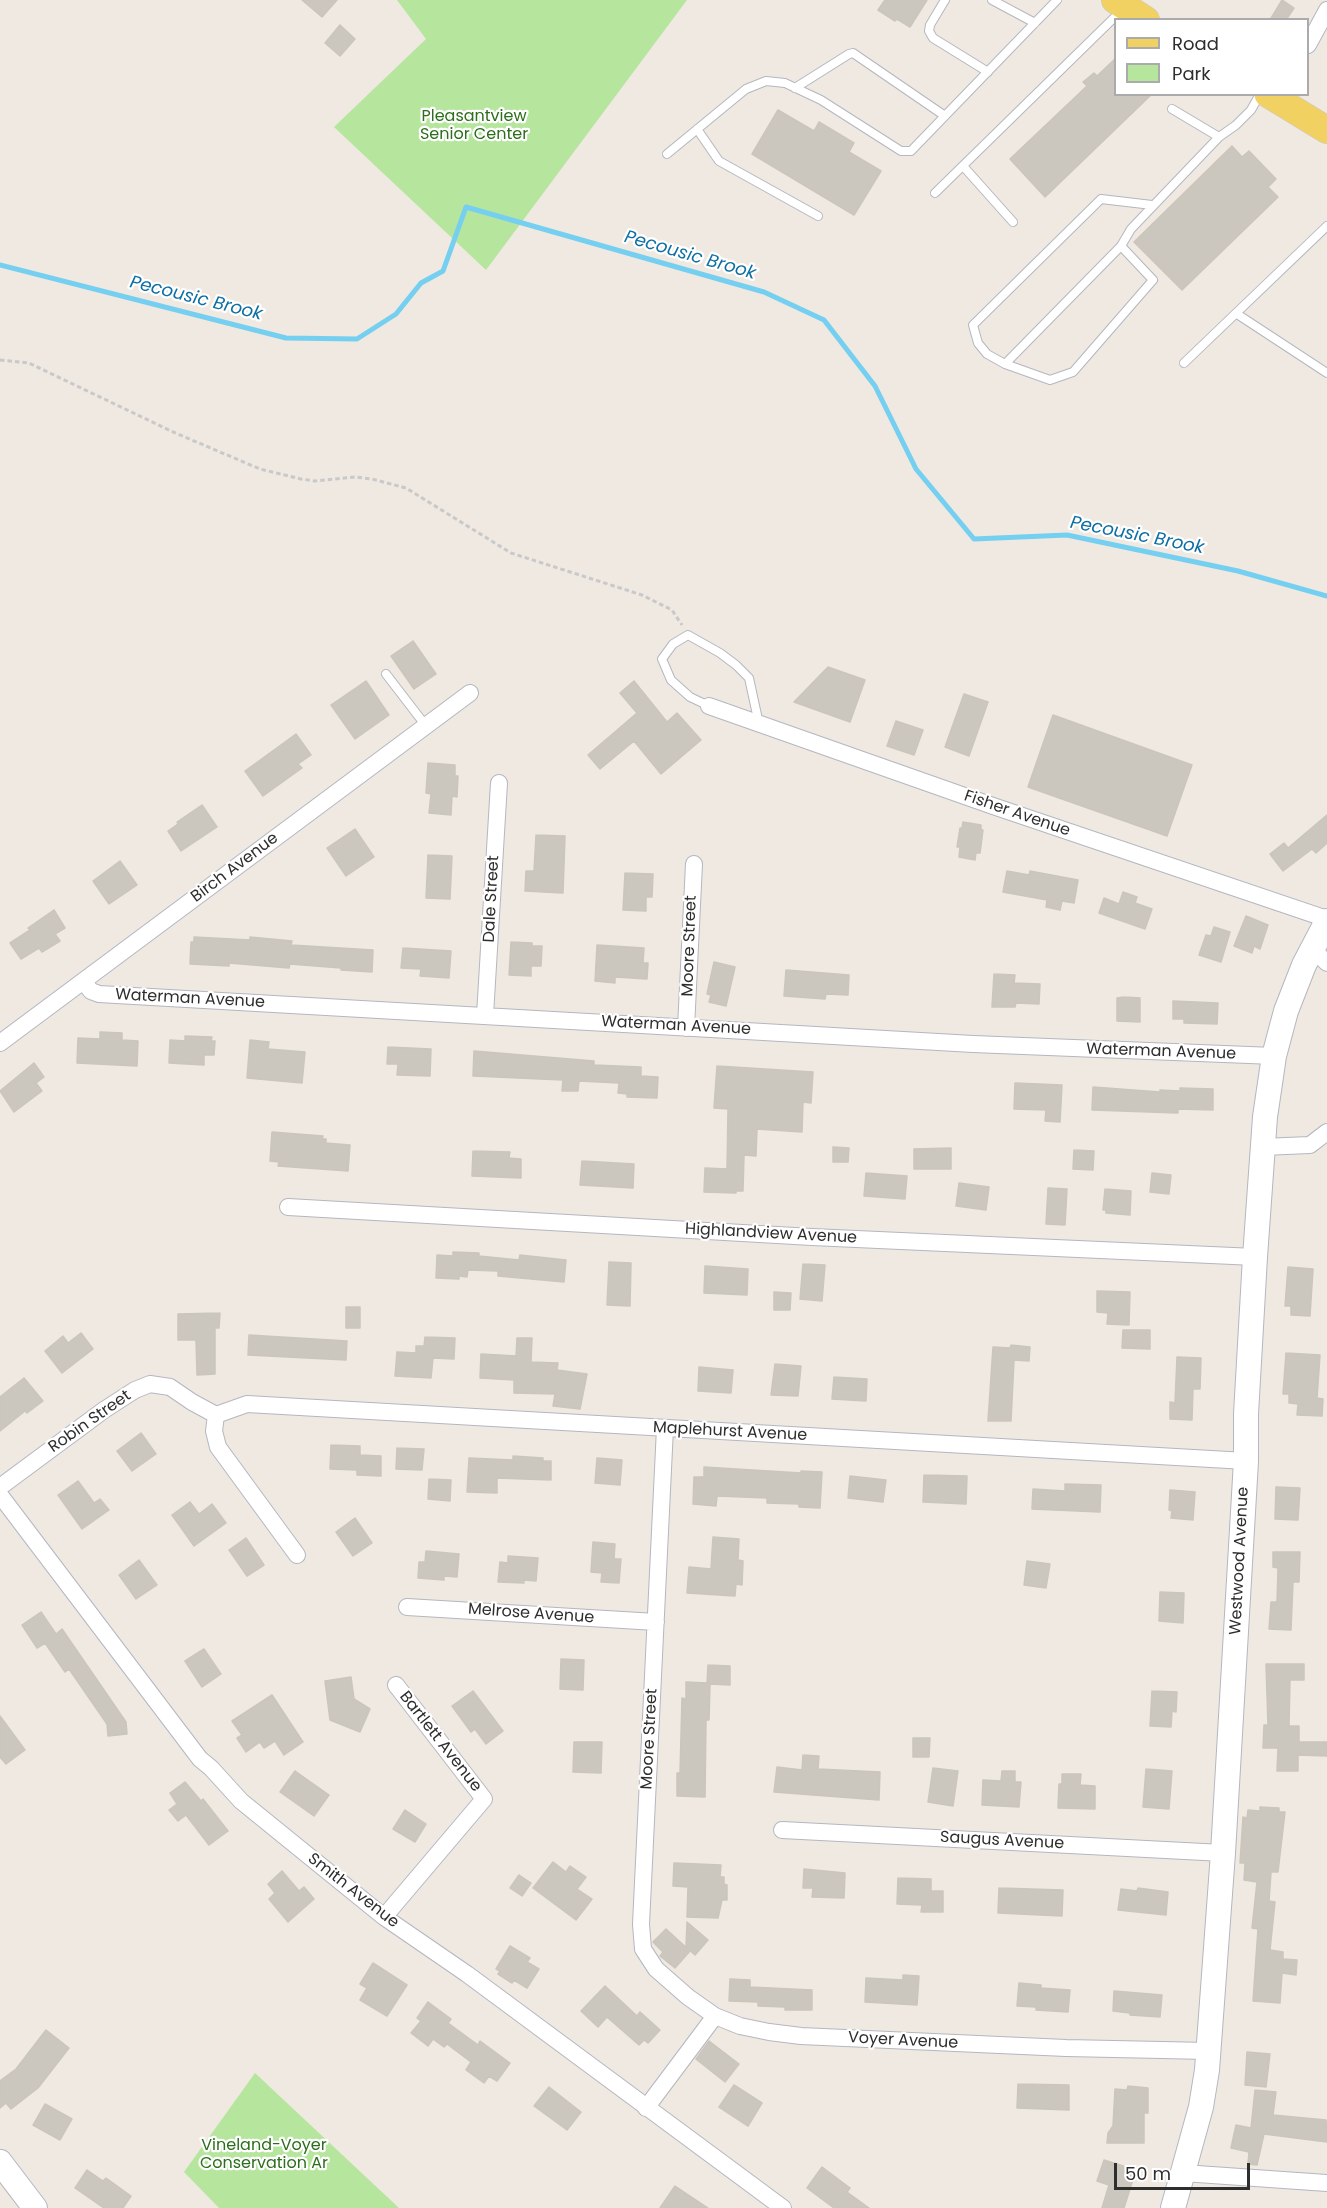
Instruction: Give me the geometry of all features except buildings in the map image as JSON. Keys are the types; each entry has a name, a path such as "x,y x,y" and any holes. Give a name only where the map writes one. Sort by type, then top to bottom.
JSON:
{"main road":[{"path":"1271,96 1327,130"}],"street":[{"path":"1309,43 1327,10"},
{"name":"Birch Avenue","path":"0,1043 470,693"},
{"name":"Fisher Avenue","path":"709,706 1327,920"},
{"name":"Dale Street","path":"485,1015 499,783"},
{"name":"Moore Street","path":"686,1028 694,864"},
{"name":"Westwood Avenue","path":"1173,2208 1205,2088 1209,2051 1262,1147 1274,1056 1290,1000 1320,956 1327,920"},
{"name":"Waterman Avenue","path":"83,981 90,990 97,994 984,1044 1274,1056"},
{"path":"1262,1147 1319,1144 1327,1132"},
{"name":"Highlandview Avenue","path":"288,1207 812,1237 1255,1257"},
{"name":"Robin Street","path":"0,1487 104,1410 135,1390 150,1384 171,1387 216,1415"},
{"name":"Maplehurst Avenue","path":"216,1415 247,1404 1245,1461"},
{"path":"216,1415 214,1431 219,1448 297,1555"},
{"name":"Moore Street","path":"665,1428 640,1937 643,1949 656,1969 688,1997 715,2016"},
{"name":"Smith Avenue","path":"0,1495 200,1758 241,1800 384,1917 467,1974 783,2208"},
{"name":"Melrose Avenue","path":"406,1606 656,1622"},
{"name":"Bartlett Avenue","path":"384,1917 484,1799 396,1685"},
{"name":"Saugus Avenue","path":"782,1830 1222,1853"},
{"path":"646,2108 715,2016"},
{"name":"Voyer Avenue","path":"715,2016 753,2029 801,2036 1066,2048 1209,2051"},
{"path":"0,2162 35,2208"},
{"path":"1183,2173 1327,2183"}],"lane":[{"path":"945,0 930,25 929,31 933,38 988,72"},
{"path":"993,0 1035,23"},
{"path":"667,154 746,89 766,81 785,83 821,100 901,151 911,151 1058,0"},
{"path":"935,193 1114,23"},
{"path":"795,88 853,53 945,116"},
{"path":"1005,364 1121,246 1131,229 1152,205 1218,137 1236,125 1268,96"},
{"path":"1172,109 1218,137"},
{"path":"697,129 719,161 818,216"},
{"path":"963,166 1013,222"},
{"path":"1121,246 1153,280 1073,372 1050,380 1005,364 987,354 978,343 974,325 1101,199 1152,205"},
{"path":"1185,363 1327,226"},
{"path":"1237,314 1327,372"},
{"path":"709,706 690,697 670,680 662,659 673,644 688,635 720,653 749,678 759,724"},
{"path":"386,674 426,726"}],"path":[{"path":"0,360 29,363 160,427 260,469 315,481 355,477 406,488 511,553 642,595 672,609 688,635"}],"green space":[{"name":"Pleasantview Senior Center","path":"397,0 687,0 486,270 334,127 426,39"},
{"name":"Vineland-Voyer Conservation Ar","path":"255,2073 399,2208 219,2208 184,2172"}],"waterway":[{"name":"Pecousic Brook","path":"0,265 286,338 357,339 396,314 421,283 443,271 466,207 764,292 824,320 875,386 916,469 974,539 1067,535 1238,571 1327,596"}]}
